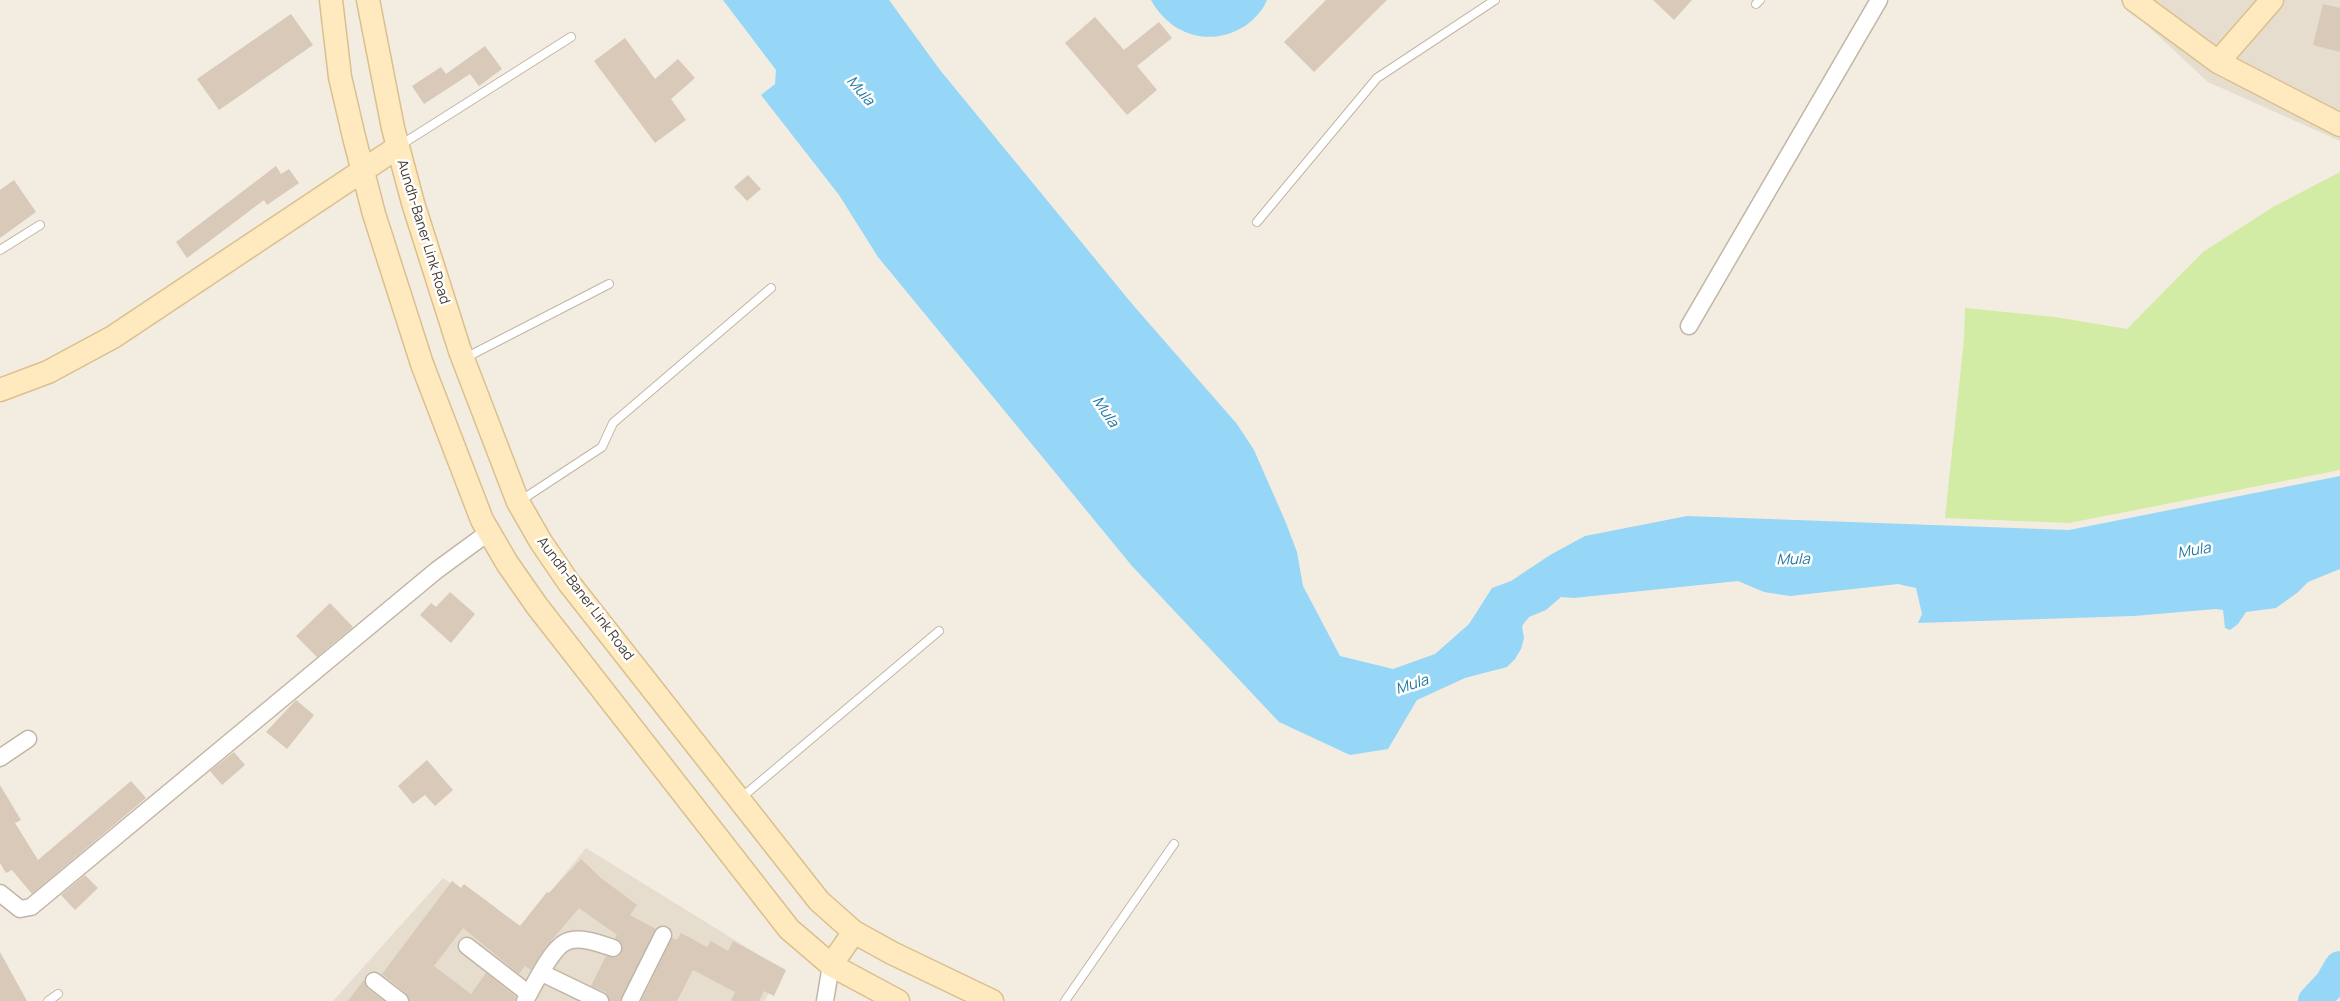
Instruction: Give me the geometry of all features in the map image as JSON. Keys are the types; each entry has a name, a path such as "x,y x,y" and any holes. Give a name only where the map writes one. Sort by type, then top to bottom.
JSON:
{"main road":[{"path":"331,0 340,77 362,170 422,364 482,520 507,564 537,606 789,929 831,965 898,1001"},
{"name":"Aundh-Baner Link Road","path":"368,0 380,69 398,147 413,202 463,359 518,502 541,542 570,582 819,901 854,932 892,953 992,1001"},
{"path":"2134,0 2218,62 2340,125"},
{"path":"2218,62 2272,0"},
{"path":"0,390 48,372 106,341 398,147"},
{"path":"831,965 854,932"}],"street":[{"path":"1689,326 1879,0"},
{"path":"0,893 20,909 31,907 437,570 489,532"},
{"path":"0,758 28,738"},
{"path":"630,1001 663,935"},
{"path":"467,946 527,998 542,972 564,942 584,940 599,942 612,948"},
{"path":"825,1001 831,965"},
{"path":"542,972 600,1001"},
{"path":"374,981 400,1001"}],"lane":[{"path":"1257,222 1377,78 1495,0"},
{"path":"398,147 572,37"},
{"path":"0,250 40,225"},
{"path":"463,359 609,284"},
{"path":"518,502 602,447 613,422 771,288"},
{"path":"740,799 939,631"},
{"path":"1065,1001 1174,844"},
{"path":"48,1001 58,994"}],"shaded area":[{"path":"2120,0 2340,0 2340,141 2208,82"},
{"path":"586,848 780,968 765,1001 333,1001 443,878 519,930"}],"green space":[{"path":"2340,172 2340,470 2069,523 1945,518 1964,339 1965,308 2055,317 2127,329 2203,252 2273,207"}],"water":[{"name":"Mula","path":"723,0 889,0 940,70 1133,305 1237,424 1254,450 1286,523 1297,552 1303,586 1340,656 1393,669 1435,654 1469,624 1492,588 1511,581 1550,555 1585,536 1687,516 2069,530 2340,476 2340,569 2308,582 2297,593 2276,608 2246,612 2238,624 2230,630 2225,628 2223,610 2216,609 2134,616 1918,623 1922,614 1916,588 1898,584 1790,596 1764,592 1738,581 1574,598 1561,597 1546,610 1529,617 1522,626 1524,638 1521,649 1507,667 1465,678 1417,700 1388,749 1350,755 1279,722 1132,566 878,257 839,195 761,95 775,84 776,70"},
{"path":"1151,0 1267,0 1258,14 1245,26 1232,33 1205,37 1180,29 1169,22"}],"building":[{"path":"1326,0 1387,0 1314,72 1284,42"},
{"path":"1653,0 1692,0 1674,20"},
{"path":"2323,4 2340,8 2340,52 2313,45"},
{"path":"291,14 313,45 219,110 197,79"},
{"path":"1095,17 1124,50 1159,22 1172,38 1137,66 1157,90 1127,115 1065,43"},
{"path":"625,38 655,79 678,59 695,78 671,99 686,120 655,143 594,61"},
{"path":"485,46 502,69 479,86 470,74 424,104 412,86 441,67 446,74"},
{"path":"276,166 281,174 289,169 299,183 267,205 264,200 187,258 176,242"},
{"path":"748,175 761,189 747,201 734,187"},
{"path":"14,180 36,212 0,238 0,190"},
{"path":"450,592 475,614 451,643 420,615 431,603 436,607"},
{"path":"330,603 353,627 317,657 296,636"},
{"path":"296,700 314,715 287,749 266,732"},
{"path":"234,752 245,765 222,785 210,771"},
{"path":"427,760 453,790 435,806 425,795 413,804 398,786"},
{"path":"131,781 146,798 32,894 12,870 6,873 0,863 0,785 21,820 15,823 38,860"},
{"path":"581,859 601,878 637,905 630,915 656,929 620,1001 610,1001 605,992 591,986 606,956 614,958 619,956 623,946 615,938 617,935 579,908 545,948 531,970 525,966 519,974 463,928 434,966 471,994 486,973 516,997 515,1001 410,1001 406,993 382,974 452,881 461,888 464,884 520,926 547,892 549,893"},
{"path":"85,875 98,888 75,910 61,895"},
{"path":"681,933 707,947 711,941 728,951 733,941 786,970 774,996 764,991 759,1001 731,1001 735,992 693,970 677,1001 641,1001 672,938 677,940"},
{"path":"0,952 27,1001 0,1001"},
{"path":"364,980 368,989 384,1001 348,1001"}],"waterway":[{"path":"2314,1001 2330,984 2340,967"}]}
